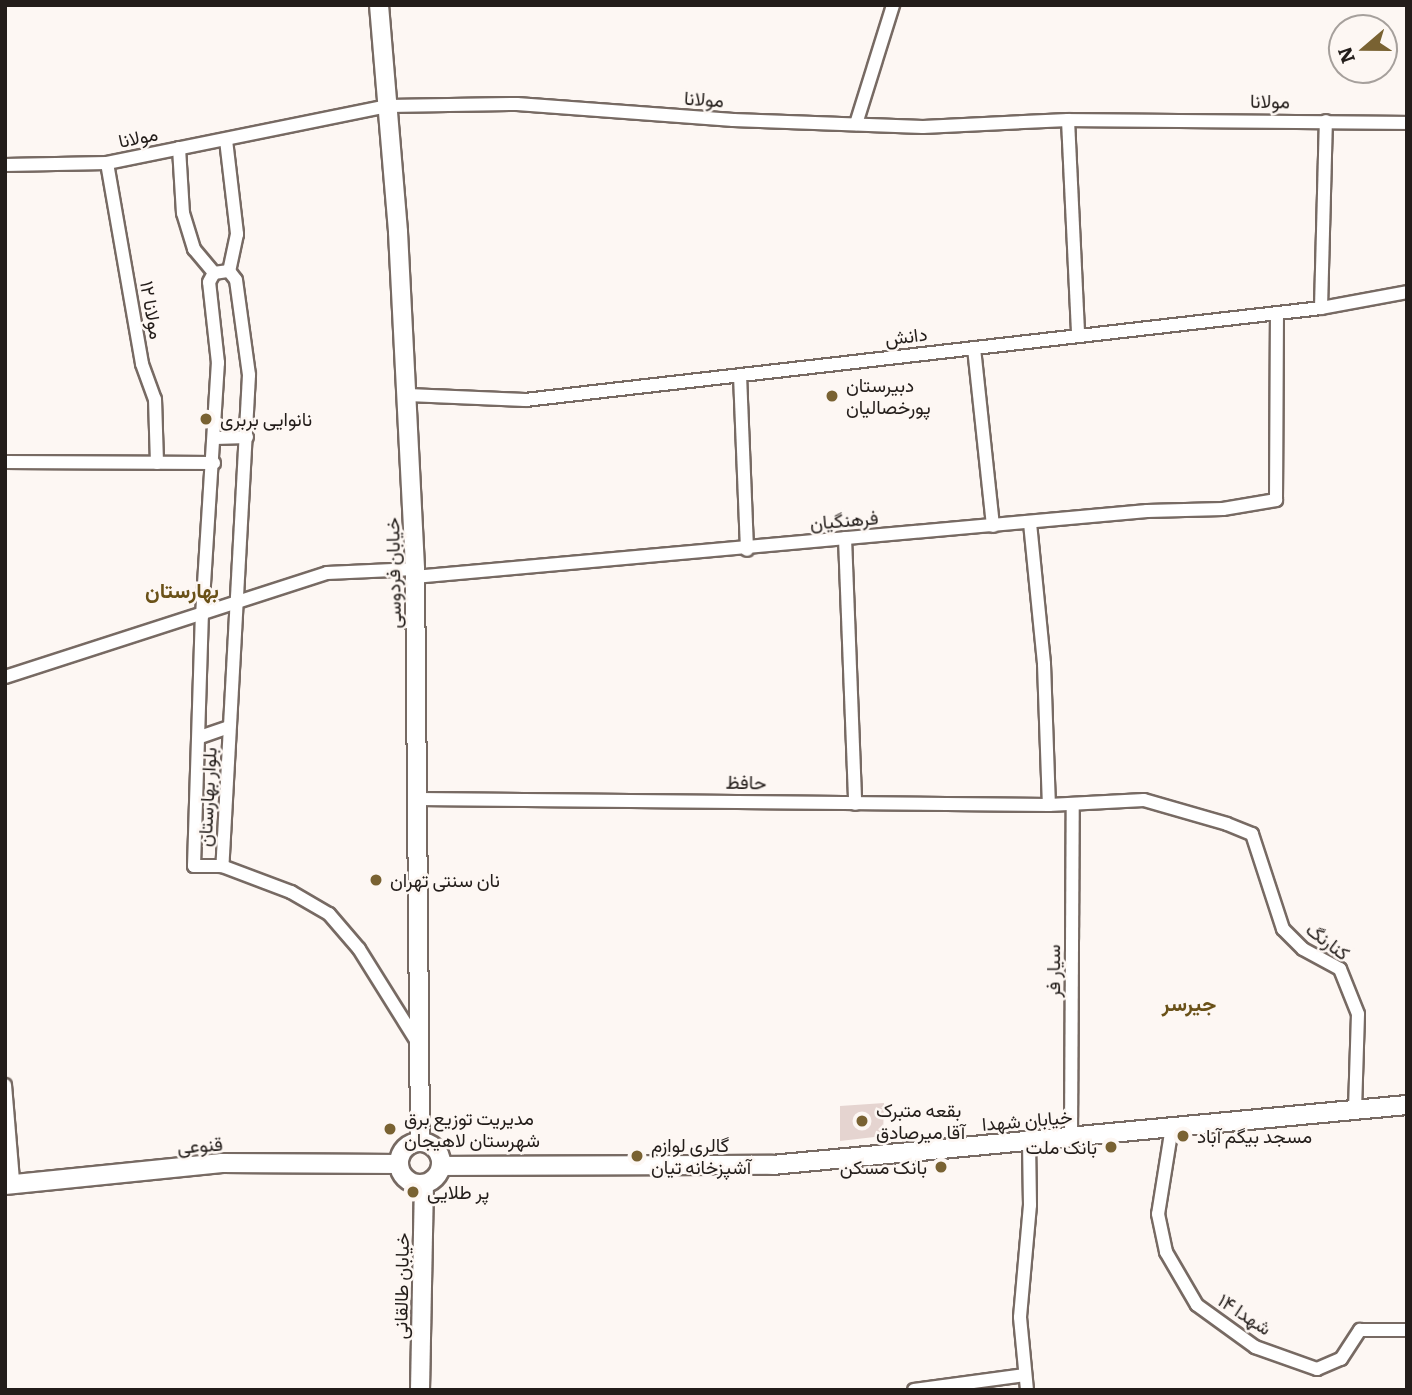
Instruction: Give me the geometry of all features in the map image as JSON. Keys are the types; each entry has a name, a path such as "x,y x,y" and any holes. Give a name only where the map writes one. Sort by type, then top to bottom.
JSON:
{"main road":[{"name":"خیابان فردوسی","path":"379,5 408,395 415,573 421,1049 419,1142"},
{"name":"خیابان شهدا","path":"442,1166 772,1165 1407,1105"},
{"path":"419,1142 438,1151 442,1166 436,1178 424,1184 407,1179 399,1164 403,1150 419,1142"},
{"name":"قنوعی","path":"8,1179 222,1163 399,1164"},
{"name":"خیابان طالقانی","path":"420,1390 424,1184"}],"street":[{"path":"856,124 893,5"},
{"name":"مولانا","path":"5,165 107,163 388,106 517,104 923,127 1068,120 1407,123"},
{"path":"1068,120 1078,336"},
{"path":"1321,308 1326,121"},
{"path":"179,148 183,213 194,249 214,273 229,271 237,234 226,141"},
{"name":"مولانا ۱۲","path":"107,163 142,364 155,400 158,463"},
{"name":"بلوار بهارستان","path":"214,273 209,282 218,363 214,463 202,616 194,866 222,866 234,604 247,437 248,367 236,280 229,271"},
{"name":"دانش","path":"408,395 525,400 1321,308 1407,292"},
{"name":"فرهنگیان","path":"202,616 327,573 415,573 747,550 845,538 1223,509 1276,500 1277,313"},
{"path":"974,348 993,526"},
{"path":"740,375 747,550"},
{"path":"215,438 247,437"},
{"path":"5,462 214,463"},
{"path":"1030,523 1044,664 1049,806"},
{"path":"845,538 855,804"},
{"path":"5,677 202,616"},
{"path":"200,737 229,727"},
{"name":"حافظ","path":"418,799 1049,806 1143,800 1227,824"},
{"name":"سیار فر","path":"1071,1137 1073,805"},
{"name":"کنارنگ","path":"1227,824 1252,834 1283,929 1303,949 1340,969 1358,1014 1355,1110"},
{"path":"222,866 291,892 329,914 359,948 421,1049"},
{"path":"5,1085 8,1179"},
{"name":"شهدا ۱۴","path":"1172,1127 1158,1214 1166,1252 1197,1304 1255,1347 1317,1369 1341,1359 1360,1330 1407,1330"},
{"path":"1027,1390 1020,1317 1030,1205 1029,1141"},
{"path":"914,1390 1025,1375"}],"building":[{"name":"بقعه متبرک آقا میرصادق","path":"884,1103 883,1136 840,1141 840,1106"}],"place":[{"name":"دبیرستان پورخصالیان","path":"832,396"},
{"name":"نانوایی بربری","path":"206,419"},
{"name":"نان سنتی تهران","path":"376,880"},
{"name":"بقعه متبرک آقا میرصادق","path":"862,1121"},
{"name":"مدیریت توزیع برق شهرستان لاهیجان","path":"390,1129"},
{"name":"مسجد بیگم آباد","path":"1183,1136"},
{"name":"بانک ملت","path":"1111,1147"},
{"name":"گالری لوازم آشپزخانه تیان","path":"637,1156"},
{"name":"بانک مسکن","path":"941,1167"},
{"name":"پر طلایی","path":"413,1192"}],"district":[{"name":"بهارستان","path":"182,589"},
{"name":"جیرسر","path":"1189,1002"}]}
